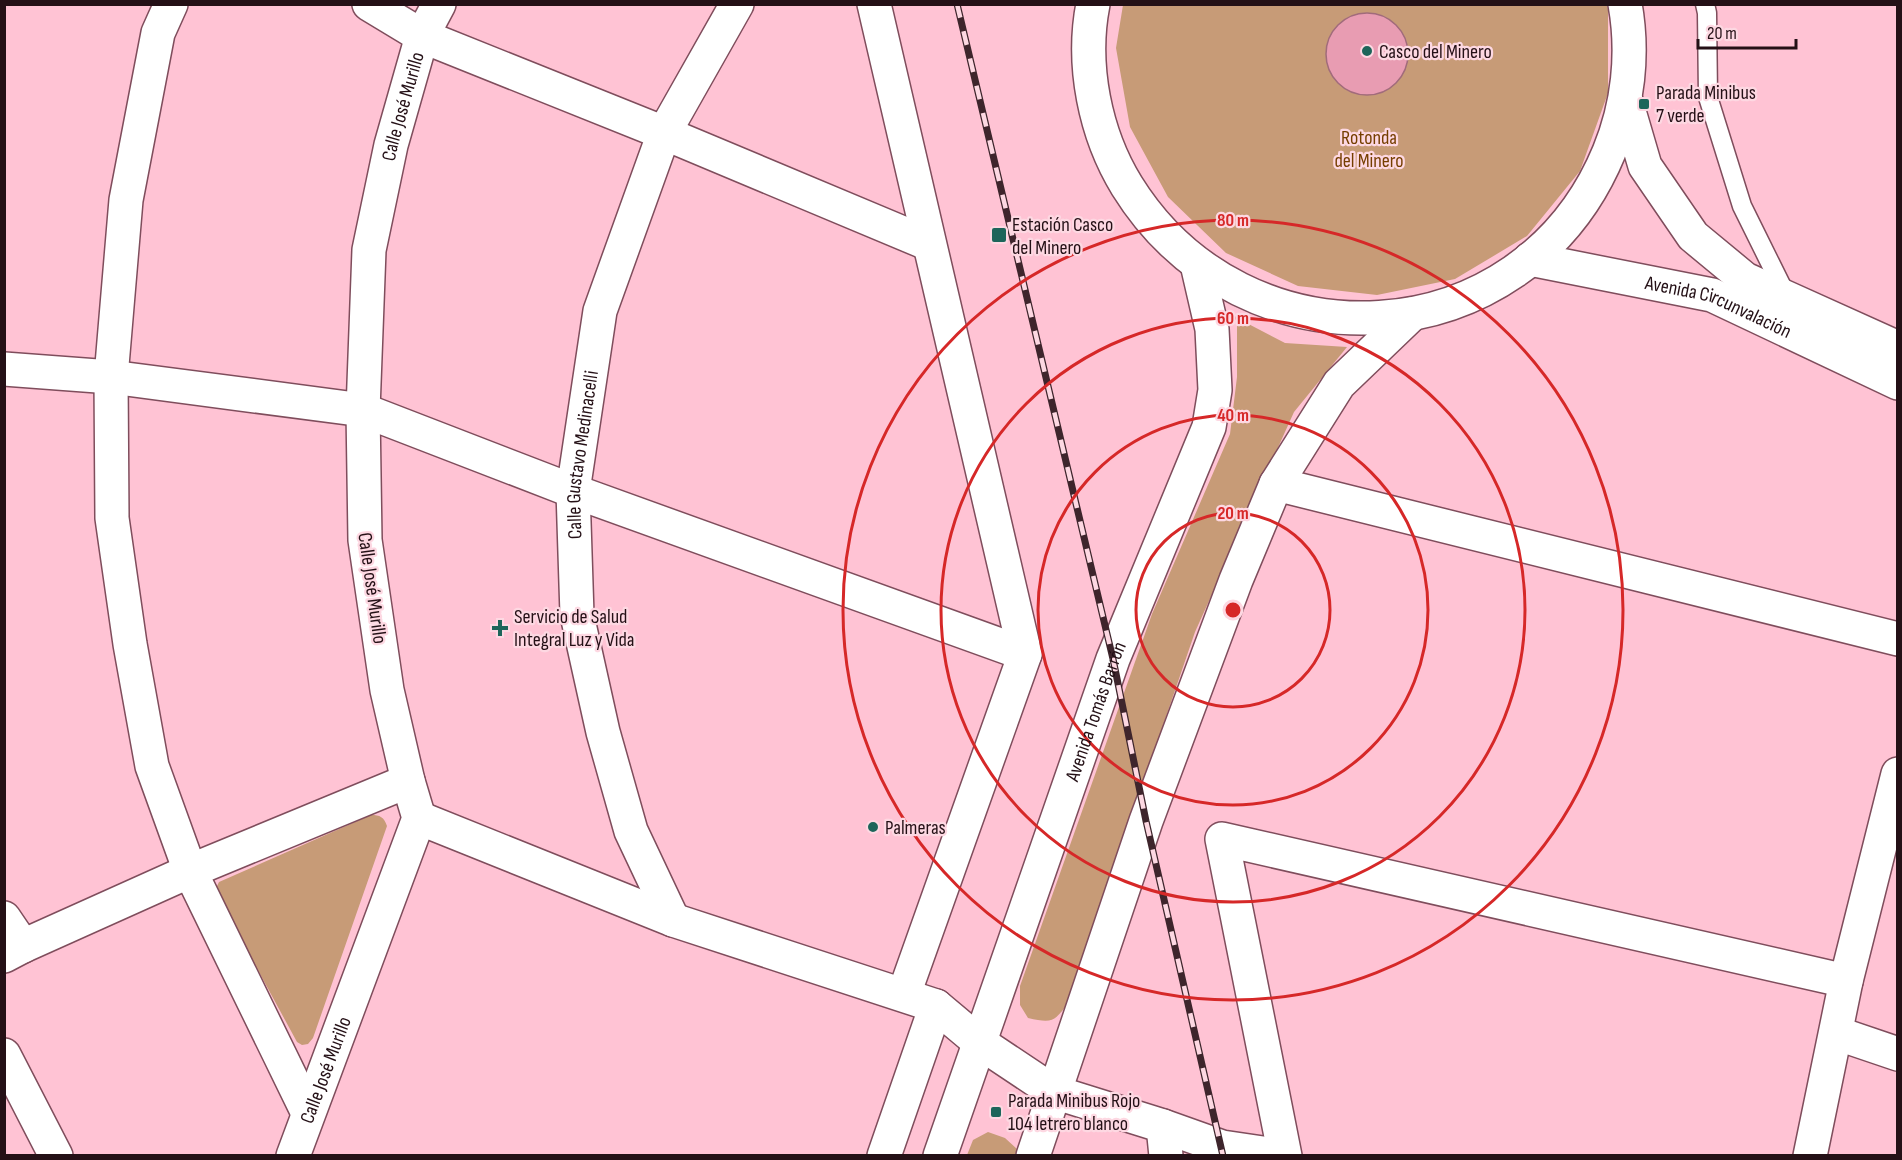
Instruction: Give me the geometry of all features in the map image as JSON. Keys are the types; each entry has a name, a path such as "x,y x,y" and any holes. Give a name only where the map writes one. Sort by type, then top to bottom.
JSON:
{"main road":[{"path":"171,4 158,33 126,200 111,376 112,518 130,644 152,766 190,871 308,1113"},
{"path":"369,4 422,36 929,243"},
{"name":"Calle José Murillo","path":"293,1155 419,818 387,690 365,540 363,410 369,250 391,144 422,36 438,4"},
{"name":"Calle Gustavo Medinacelli","path":"674,920 632,831 603,732 577,615 573,491 600,311 664,133 737,4"},
{"path":"874,4 1025,654 904,994"},
{"path":"1093,4 1089,53 1093,94 1103,133 1118,171 1140,206 1166,237 1197,264 1229,285 1263,301 1300,312 1337,318 1375,318 1412,314 1455,302 1494,284 1530,259 1558,233 1582,204 1616,136 1625,99 1629,60 1625,4"},
{"name":"Avenida Circunvalación","path":"1625,99 1645,166 1693,236 1745,279 1898,348"},
{"name":"Avenida Circunvalación","path":"1530,259 1712,295 1898,383"},
{"name":"Avenida Tomás Barrón","path":"940,1155 1113,659 1209,427 1215,390 1212,328 1197,264"},
{"path":"1033,1155 1146,821 1236,580 1276,484 1339,384 1412,314"},
{"path":"4,369 111,376 363,410 573,491 1025,654"},
{"path":"1276,484 1898,639"},
{"path":"1810,1155 1846,981 1898,774"},
{"path":"4,918 14,951 190,871 408,781"},
{"path":"419,818 674,920 936,1006 979,1042 1054,1092 1164,1141 1284,1155 1222,839 1846,981"},
{"path":"884,1155 936,1006"},
{"path":"1836,1034 1898,1054"},
{"path":"4,1055 56,1155"}],"lane":[{"path":"1705,4 1708,97 1742,206 1788,299"}],"green space":[{"name":"Rotonda del Minero","path":"1123,5 1607,5 1608,93 1580,171 1527,236 1455,279 1377,295 1298,286 1226,253 1168,197 1130,127 1116,48"},
{"path":"1237,318 1285,343 1347,347 1294,412 1195,632 1068,1003 1051,1020 1028,1018 1020,1005 1020,986 1152,614 1230,434 1237,377"},
{"path":"371,815 381,817 387,826 313,1038 308,1044 302,1045 297,1042 216,893 216,888 219,882"},
{"path":"988,1132 1005,1138 1017,1149 1015,1155 967,1155 973,1140"}],"building":[{"name":"Casco del Minero","path":"1367,13 1383,16 1396,25 1405,38 1408,54 1405,70 1396,83 1383,92 1367,95 1351,92 1338,83 1329,70 1326,54 1329,38 1338,25 1351,16"}],"railway":[{"path":"957,4 1113,659 1146,821 1223,1156"}],"place":[{"name":"Casco del Minero","path":"1367,51"},
{"name":"Parada Minibus 7 verde","path":"1644,104"},
{"name":"Estación Casco del Minero","path":"999,235"},
{"name":"Servicio de Salud Integral Luz y Vida","path":"500,628"},
{"name":"Palmeras","path":"873,827"},
{"name":"Parada Minibus Rojo 104 letrero blanco","path":"996,1112"}]}
